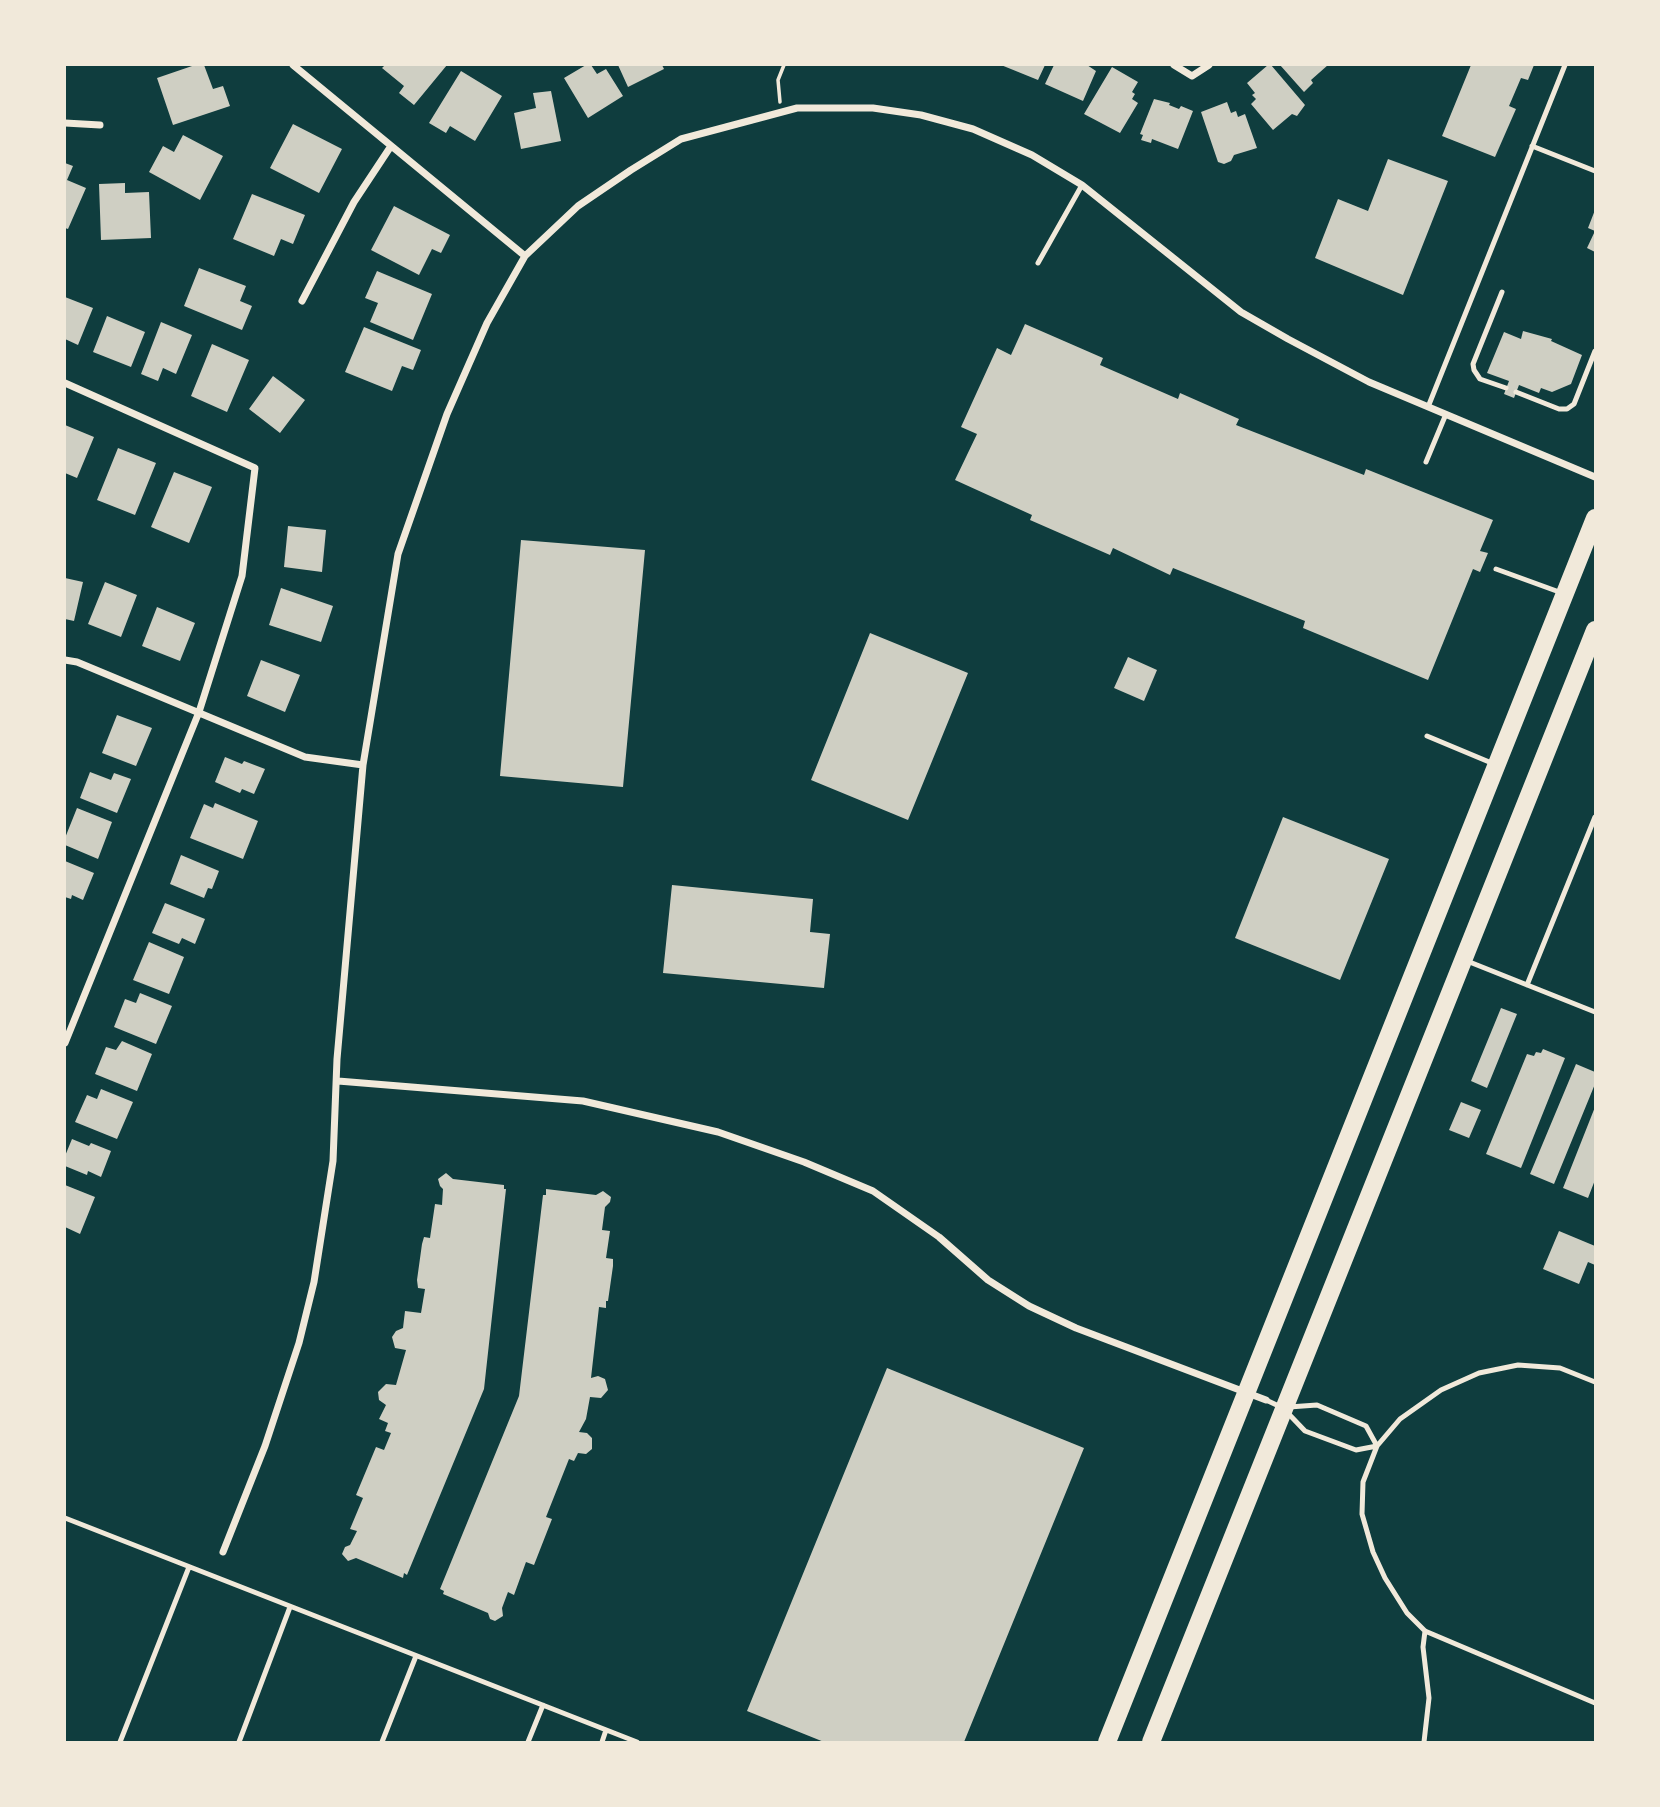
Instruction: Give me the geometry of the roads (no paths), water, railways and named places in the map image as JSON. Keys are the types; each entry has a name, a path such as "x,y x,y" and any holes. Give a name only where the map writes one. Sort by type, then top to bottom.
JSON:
{"main road":[{"path":"1107,1742 1595,518"},
{"path":"1151,1742 1595,630"}],"street":[{"path":"293,65 524,256"},
{"path":"1174,65 1192,76 1209,65"},
{"path":"223,1552 265,1446 299,1343 314,1282 333,1161 338,1046 363,765 398,554 447,414 487,323 524,256 578,206 681,139 782,111 797,108 873,108 921,115 973,129 1032,155 1082,185 1241,312 1337,367 1595,477"},
{"path":"65,122 100,125"},
{"path":"302,301 354,202 391,146"},
{"path":"65,383 255,468 242,576 199,712 65,1043"},
{"path":"65,660 77,662 305,757 363,765"},
{"path":"338,1081 583,1101 718,1132 804,1162 873,1191 939,1237 988,1280 1029,1306 1076,1328 1266,1401"}],"lane":[{"path":"1428,407 1565,65"},
{"path":"1532,146 1595,171"},
{"path":"1038,263 1082,185"},
{"path":"1502,292 1473,364 1480,379 1506,388"},
{"path":"1516,392 1559,409 1567,409 1574,404 1595,351"},
{"path":"1426,462 1446,414"},
{"path":"1496,569 1565,594"},
{"path":"1427,736 1497,765"},
{"path":"1527,985 1595,817"},
{"path":"1464,960 1595,1012"},
{"path":"1595,1382 1560,1368 1518,1365 1479,1373 1441,1390 1401,1419 1377,1446 1363,1482 1362,1514 1373,1552 1385,1578 1407,1612 1425,1631 1595,1703"},
{"path":"1266,1401 1283,1408 1305,1431 1356,1450 1377,1446"},
{"path":"1283,1408 1317,1405 1366,1426 1377,1446"},
{"path":"65,1518 637,1742"},
{"path":"120,1742 189,1567"},
{"path":"239,1742 290,1607"},
{"path":"1424,1742 1429,1698 1423,1647 1425,1631"},
{"path":"382,1742 416,1656"},
{"path":"528,1742 543,1705"},
{"path":"602,1742 606,1730"}]}
